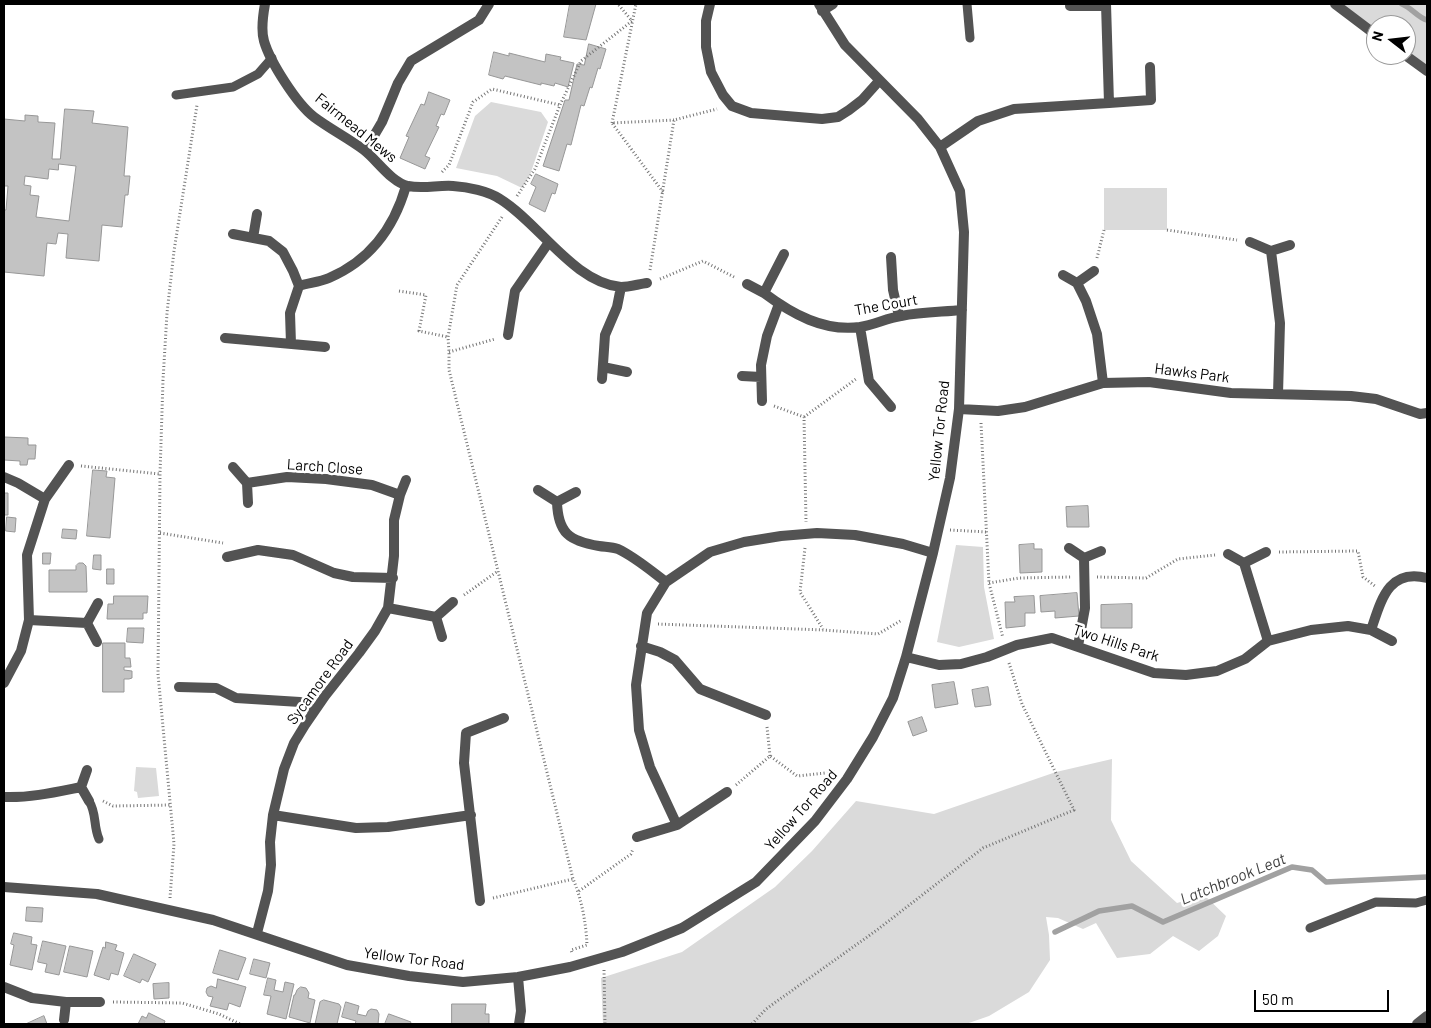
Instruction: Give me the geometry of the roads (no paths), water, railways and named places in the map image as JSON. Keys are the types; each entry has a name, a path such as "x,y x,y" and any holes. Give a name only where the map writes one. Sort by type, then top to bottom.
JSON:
{"street":[{"name":"Fairmead Mews","path":"265,4 263,14 264,40 292,92 312,116 365,151 388,173 406,186"},
{"path":"365,151 382,122 398,83 410,61 478,20 488,4"},
{"path":"710,4 706,21 706,38 711,72 723,95 732,106 751,113 822,119 838,116 850,110 879,81"},
{"path":"820,7 833,4"},
{"path":"1335,4 1366,27"},
{"path":"1070,6 1106,5 1109,103"},
{"name":"Yellow Tor Road","path":"4,887 97,894 213,920 257,933 294,948 347,965 409,976 463,982 518,977 577,966 622,952 682,928 756,882 815,821 853,770 893,698 906,657 933,553 950,478 959,409 964,232 960,191 940,146 918,119 845,46 820,7"},
{"path":"1416,63 1427,71"},
{"path":"940,146 978,122 1014,109 1151,100 1150,67"},
{"path":"299,286 329,278 354,264 371,251 390,226 400,208 406,186 453,186 499,198 520,214 572,265 598,280 621,287 648,283"},
{"path":"253,238 257,214"},
{"path":"234,234 269,241 283,252 293,271 299,286 290,313 291,344"},
{"path":"508,335 515,291 549,242"},
{"path":"1250,242 1271,251 1290,245"},
{"path":"1271,251 1280,323 1278,394"},
{"path":"764,293 784,254"},
{"path":"891,257 893,290 899,316"},
{"path":"1077,283 1094,271"},
{"path":"1062,275 1077,283 1086,301 1097,334 1103,383"},
{"name":"The Court","path":"747,284 802,317 830,327 860,327 899,316 962,310"},
{"path":"602,379 605,334 617,308 621,287"},
{"path":"762,401 761,365 767,336 779,304"},
{"path":"860,327 869,381 891,407"},
{"path":"225,338 325,347"},
{"path":"603,368 627,372"},
{"path":"742,376 761,377"},
{"name":"Hawks Park","path":"959,409 998,411 1025,408 1103,383 1149,382 1231,393 1351,396 1376,399 1420,414 1427,413"},
{"path":"4,683 21,651 29,620 27,555 46,500 69,465"},
{"path":"233,467 247,483 248,503"},
{"path":"4,477 18,482 46,500"},
{"name":"Larch Close","path":"247,483 287,477 326,479 372,485 400,495"},
{"name":"Sycamore Road","path":"257,933 268,891 273,815 284,769 294,743 314,711 370,639 388,608 393,578 394,520 406,480"},
{"path":"538,490 557,502"},
{"path":"557,502 576,492"},
{"path":"557,502 558,515 563,531 576,541 616,548 638,561 666,582"},
{"path":"678,825 650,767 639,730 636,685 648,613 666,582 710,552 744,542 781,536 806,534 855,535 903,544 933,553"},
{"path":"1069,548 1084,558"},
{"path":"227,557 258,550 293,555 334,573 352,577 393,578"},
{"path":"1084,558 1101,551"},
{"path":"1244,563 1266,552"},
{"path":"1228,554 1244,563 1268,641"},
{"path":"1078,646 1085,608 1084,558"},
{"path":"1371,630 1385,593 1400,578 1420,576 1427,578"},
{"path":"87,623 98,602"},
{"path":"436,617 453,602"},
{"path":"388,608 436,617"},
{"path":"436,617 442,637"},
{"path":"29,620 87,623"},
{"path":"87,623 97,642"},
{"name":"Two Hills Park","path":"906,657 939,665 961,664 987,657 1017,645 1052,638 1154,672 1186,675 1217,671 1245,659 1268,641 1311,630 1348,626 1371,630 1392,641"},
{"path":"641,646 660,652 675,660 700,689 766,715"},
{"path":"179,688 216,688 236,698 300,702 314,711"},
{"path":"480,901 464,763 466,733 504,718"},
{"path":"87,770 81,787 89,801"},
{"path":"4,797 35,795 81,787"},
{"path":"637,837 678,825 727,792"},
{"path":"273,815 356,828 388,827 471,815"},
{"path":"518,977 521,1012 519,1024"},
{"path":"4,987 32,998 66,1002 100,1002"},
{"path":"64,1020 66,1002"},
{"path":"1417,1024 1427,1016"}],"lane":[{"path":"967,4 970,38"},
{"path":"176,96 233,87 258,74 272,58"},
{"path":"89,801 95,810 94,829 99,839"},
{"path":"1310,928 1376,902 1416,903 1427,900"}],"waterway":[{"path":"1402,4 1427,20"},
{"name":"Latchbrook Leat","path":"1055,932 1099,911 1132,906 1163,922 1292,867 1312,870 1326,882 1427,877"}]}
